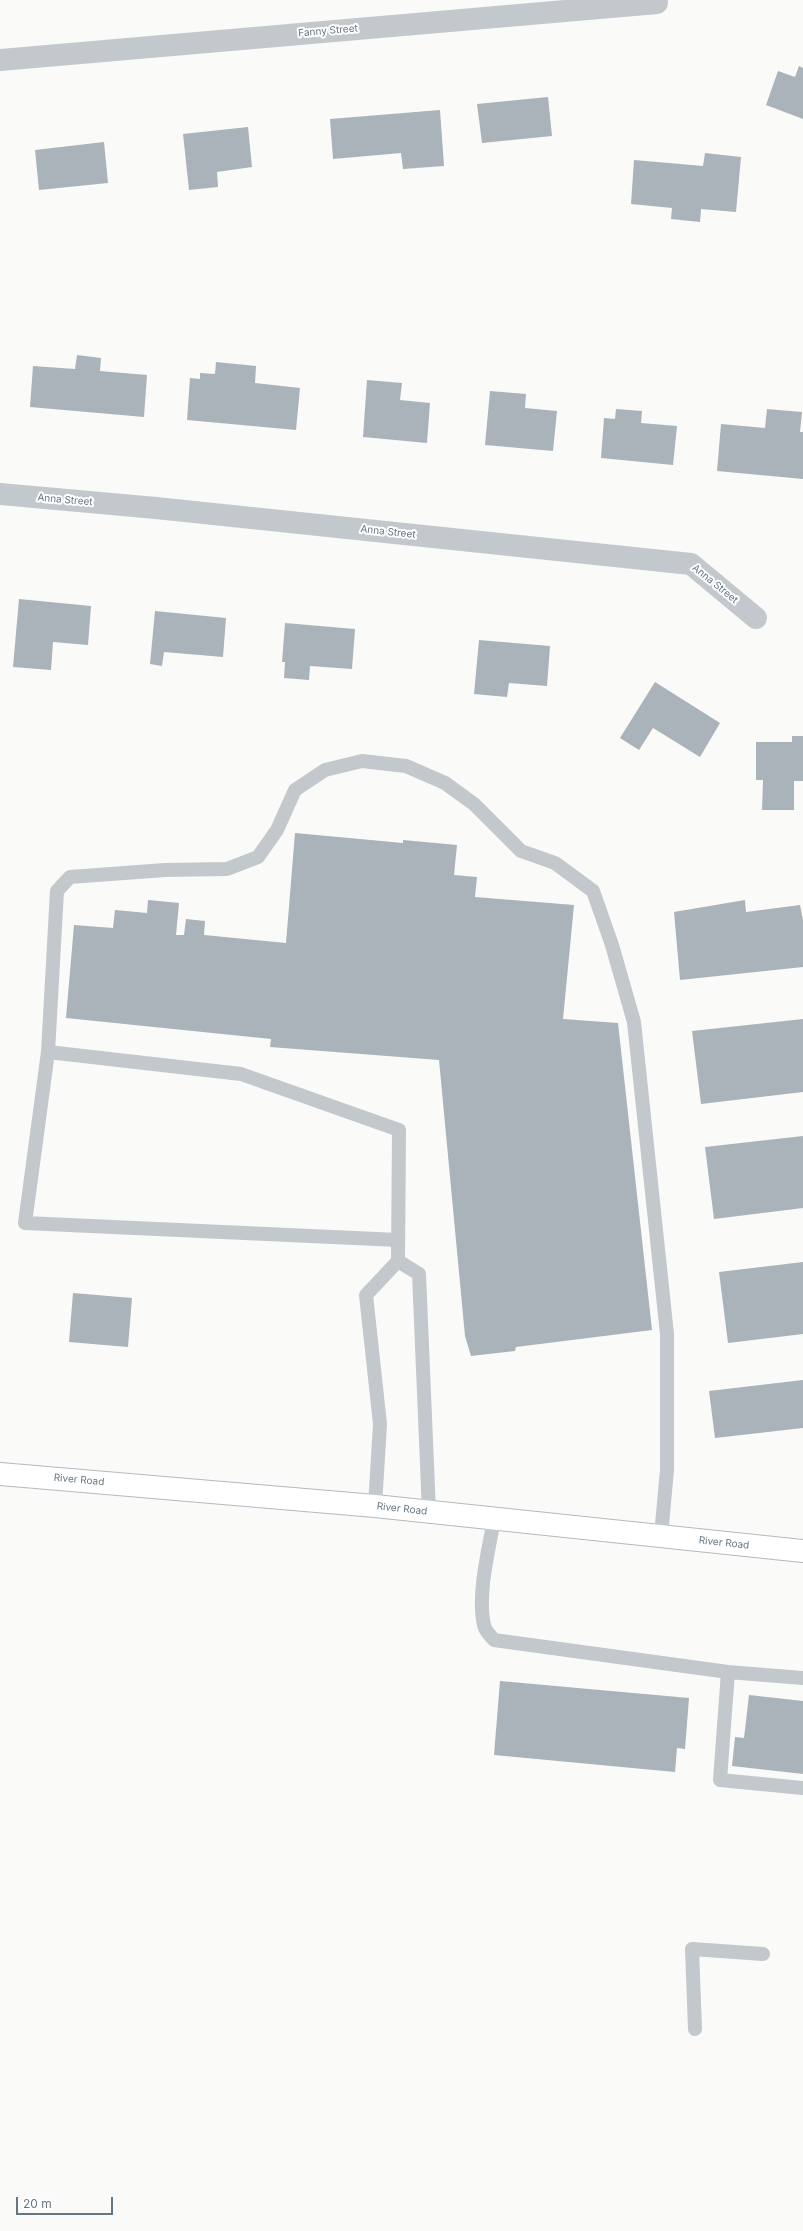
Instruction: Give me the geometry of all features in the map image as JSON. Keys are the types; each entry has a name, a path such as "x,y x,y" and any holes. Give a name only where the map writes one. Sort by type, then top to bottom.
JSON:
{"main road":[{"name":"River Road","path":"0,1474 375,1506 803,1551"}],"street":[{"name":"Fanny Street","path":"0,60 657,3"},
{"name":"Anna Street","path":"0,494 156,508 691,564 756,618"}],"lane":[{"path":"398,1240 25,1223 48,1052 57,892 70,877 165,870 227,869 258,857 277,830 295,790 325,770 362,761 406,766 445,784 474,804 521,851 555,863 593,890 612,945 634,1022 665,1311 667,1334 667,1470 661,1536"},
{"path":"48,1052 241,1074 399,1130 398,1261 366,1295 380,1424 375,1506"},
{"path":"398,1261 419,1274 429,1512"},
{"path":"494,1518 483,1588 482,1612 484,1626 488,1634 494,1640 728,1672 803,1678"},
{"path":"728,1672 720,1780 803,1788"},
{"path":"695,2029 692,1949 763,1954"}],"building":[{"path":"799,66 803,68 803,119 766,105 778,71 795,77"},
{"path":"548,97 552,136 482,143 477,104"},
{"path":"440,110 444,166 403,169 401,153 333,159 330,119"},
{"path":"248,127 252,167 217,172 218,187 189,190 183,134"},
{"path":"104,142 108,183 39,190 35,150"},
{"path":"705,153 741,157 736,212 701,209 700,222 671,219 672,208 631,204 634,160 703,166"},
{"path":"77,355 101,358 100,371 147,375 144,417 30,407 33,366 75,369"},
{"path":"216,362 256,366 255,383 300,388 296,430 187,420 190,378 200,379 200,373 215,374"},
{"path":"367,380 402,383 400,400 430,403 427,443 363,437"},
{"path":"490,391 526,394 525,408 557,411 553,451 485,445"},
{"path":"616,409 642,411 641,423 677,426 673,465 601,458 604,418 615,419"},
{"path":"767,409 802,412 800,432 803,432 803,479 717,471 721,424 765,428"},
{"path":"19,599 91,606 88,645 53,642 51,670 13,667"},
{"path":"155,611 226,618 223,657 164,652 162,666 150,664"},
{"path":"285,623 355,629 352,669 310,666 309,680 284,678 285,662 282,662"},
{"path":"479,640 550,646 547,686 509,683 507,697 474,694"},
{"path":"655,682 720,723 700,757 653,728 639,750 620,738"},
{"path":"792,736 803,736 803,781 794,781 794,810 762,810 763,780 756,780 756,742 792,742"},
{"path":"295,833 403,843 403,840 457,845 454,875 477,877 475,897 574,905 563,1019 618,1023 652,1330 516,1347 515,1351 471,1356 465,1336 439,1060 270,1047 271,1039 66,1018 74,925 113,928 115,910 147,913 148,900 179,903 176,935 184,935 186,919 205,921 204,935 286,943"},
{"path":"745,900 746,912 800,905 803,920 803,967 680,980 674,912"},
{"path":"803,1019 803,1092 701,1104 692,1031"},
{"path":"803,1136 803,1208 714,1219 705,1147"},
{"path":"803,1262 803,1334 728,1343 719,1272"},
{"path":"73,1293 132,1298 128,1347 69,1342"},
{"path":"803,1380 803,1428 715,1438 709,1391"},
{"path":"500,1681 689,1698 685,1749 677,1748 675,1772 494,1755"},
{"path":"749,1695 803,1701 803,1774 732,1766 735,1737 744,1738"}]}
